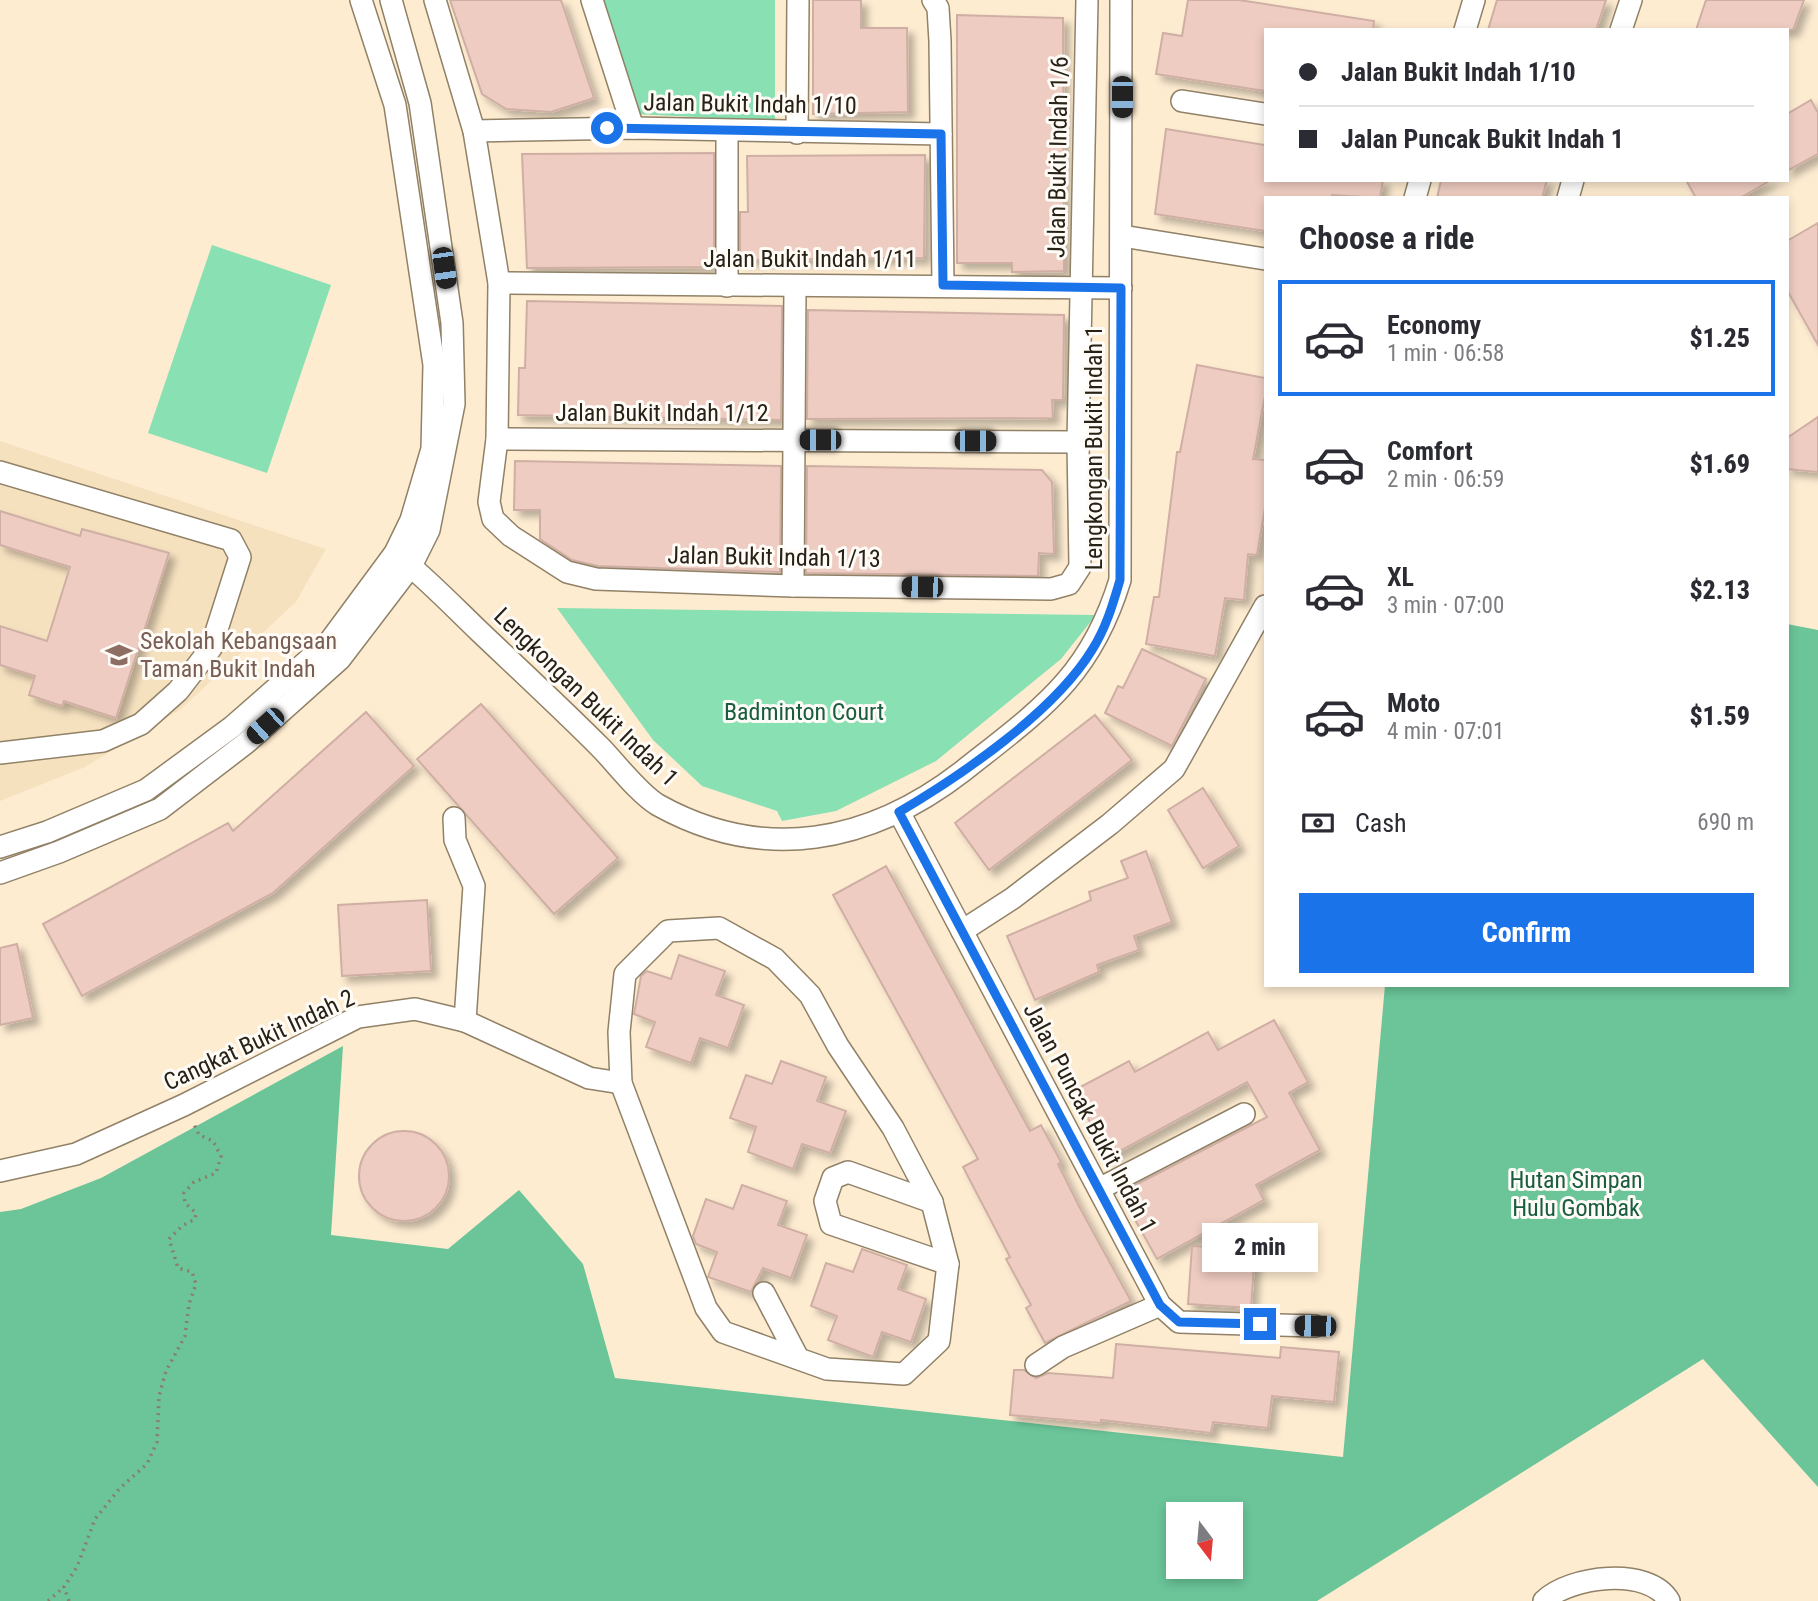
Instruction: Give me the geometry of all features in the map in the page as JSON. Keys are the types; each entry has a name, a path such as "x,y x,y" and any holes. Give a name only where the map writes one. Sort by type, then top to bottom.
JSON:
{"street":[{"path":"0,873 160,809 246,743 340,659 403,560 411,520 432,449 434,365 395,105 361,0"},
{"path":"0,847 47,832 146,790 232,727 330,641 429,530 454,404 452,323 419,103 391,0"},
{"path":"435,0 474,131 499,283 498,439"},
{"path":"592,0 633,128"},
{"path":"797,133 798,0"},
{"name":"Jalan Bukit Indah 1/6","path":"1080,567 1078,442 1087,0"},
{"name":"Lengkongan Bukit Indah 1","path":"403,560 656,804 723,834 775,842 831,836 899,812 944,785 1057,694 1092,651 1109,615 1120,580 1121,0"},
{"path":"1622,28 1631,0"},
{"path":"1465,28 1469,1"},
{"path":"943,3 943,285"},
{"path":"1182,101 1264,114"},
{"name":"Jalan Bukit Indah 1/10","path":"474,131 633,128 941,134"},
{"path":"727,131 727,286"},
{"path":"1122,236 1264,259"},
{"name":"Jalan Bukit Indah 1/11","path":"499,283 1121,288"},
{"path":"793,586 795,286"},
{"name":"Jalan Bukit Indah 1/12","path":"498,439 1078,442"},
{"name":"Jalan Bukit Indah 1/13","path":"498,439 489,502 493,519 511,536 567,572 596,579 793,586 1051,589 1069,584 1080,567"},
{"path":"0,472 231,540 240,557 211,648 178,691 141,724 103,741 0,752"},
{"path":"962,931 1013,898 1099,832 1174,769 1264,608"},
{"name":"Jalan Puncak Bukit Indah 1","path":"899,812 1160,1305"},
{"path":"454,818 456,840 474,886 465,1021"},
{"path":"719,928 775,958 810,995 838,1046 893,1128 932,1202 948,1264 939,1341 904,1374 827,1369 723,1332 706,1308 621,1083 619,1032 625,974 668,931 719,928"},
{"name":"Cangkat Bukit Indah 2","path":"0,1171 76,1154 184,1105 358,1017 415,1009 465,1021 590,1079 621,1083"},
{"path":"1099,1189 1244,1114"},
{"path":"932,1202 848,1172 834,1178 825,1201 831,1223 948,1264"},
{"path":"764,1293 798,1359"},
{"path":"1036,1366 1063,1347 1160,1305 1179,1322 1315,1326"},
{"path":"1544,1601 1551,1594 1601,1577 1633,1580 1665,1594 1669,1601"}],"path":[{"path":"48,1601 64,1587 77,1567 95,1519 120,1488 147,1464 157,1442 159,1396 166,1371 185,1336 189,1304 196,1284 192,1272 178,1268 169,1239 182,1226 195,1219 195,1213 185,1203 184,1193 194,1182 215,1173 221,1156 214,1141 199,1135 184,1105"},
{"path":"64,1587 69,1601"}],"shaded area":[{"name":"Sekolah Kebangsaan Taman Bukit Indah","path":"0,441 326,549 296,602 181,709 85,767 0,801"}],"green space":[{"path":"600,0 775,0 775,121 635,114"},
{"path":"212,245 331,285 267,473 148,433"},
{"name":"Badminton Court","path":"557,608 1096,615 1061,659 936,761 836,811 782,821 777,811 702,786 653,740"},
{"name":"Hutan Simpan Hulu Gombak","path":"1789,624 1818,630 1818,1487 1703,1359 1317,1601 0,1601 0,1212 21,1209 101,1178 343,1046 331,1235 448,1249 519,1190 583,1264 615,1378 1343,1457 1385,987 1789,987"}],"building":[{"path":"450,0 561,0 594,98 551,112 506,109 482,94"},
{"path":"813,0 861,0 861,28 907,28 908,112 813,114"},
{"path":"1188,0 1239,0 1374,21 1373,28 1264,28 1264,91 1156,74 1163,33 1182,36"},
{"path":"1497,0 1606,0 1597,28 1489,28"},
{"path":"1706,0 1804,0 1793,30 1697,28"},
{"path":"957,15 1063,18 1064,271 1012,272 1012,263 957,263"},
{"path":"1811,100 1818,113 1818,154 1789,170 1789,113"},
{"path":"1166,129 1264,145 1264,182 1383,182 1380,196 1264,196 1264,231 1155,214"},
{"path":"714,153 714,267 527,268 522,154"},
{"path":"925,155 924,258 740,260 740,212 748,212 747,156"},
{"path":"1441,182 1546,182 1543,196 1437,196"},
{"path":"1687,182 1768,182 1743,196 1695,196"},
{"path":"1818,223 1818,345 1789,294 1789,240"},
{"path":"527,301 782,306 781,420 518,415 519,368 525,368"},
{"path":"808,310 1064,315 1063,400 1052,400 1053,418 807,419"},
{"path":"1197,365 1264,378 1264,401 1253,459 1264,460 1264,514 1257,555 1248,554 1244,600 1225,598 1215,656 1146,644 1154,597 1159,597 1177,452 1180,452"},
{"path":"1818,417 1818,472 1789,469 1789,437"},
{"path":"515,461 781,466 780,572 598,566 572,560 540,539 540,510 514,510"},
{"path":"807,466 1042,470 1052,482 1054,554 1039,553 1038,576 806,573"},
{"path":"0,511 80,536 82,529 169,553 116,718 64,701 62,706 29,695 35,676 0,665 0,626 47,641 70,567 0,545"},
{"path":"1142,649 1206,679 1172,746 1105,713 1118,686 1123,688"},
{"path":"481,704 618,858 554,914 417,759"},
{"path":"366,712 414,766 273,893 82,996 43,924 228,823 233,831"},
{"path":"1095,715 1132,760 989,870 955,823"},
{"path":"1203,788 1239,846 1203,868 1168,810"},
{"path":"1146,851 1172,922 1134,936 1139,950 1097,965 1099,972 1035,1000 1007,936 1091,900 1089,892 1128,878 1121,861"},
{"path":"886,866 1030,1131 1041,1125 1061,1162 1058,1164 1080,1208 1131,1301 1045,1343 1026,1308 1031,1305 1006,1259 1010,1257 963,1167 978,1159 833,895"},
{"path":"427,900 431,971 342,976 338,905"},
{"path":"17,944 33,1018 0,1025 0,948"},
{"path":"679,955 725,971 716,995 744,1005 728,1048 700,1038 691,1063 646,1047 655,1022 634,1014 641,976 647,971 671,979"},
{"path":"1274,1020 1308,1082 1289,1093 1320,1150 1256,1185 1264,1200 1157,1259 1120,1193 1267,1117 1247,1082 1109,1157 1073,1091 1129,1061 1135,1072 1208,1032 1218,1050"},
{"path":"781,1061 826,1077 817,1101 846,1111 830,1153 802,1144 793,1169 748,1152 756,1127 730,1118 746,1075 772,1084"},
{"path":"404,1131 421,1134 436,1144 446,1159 449,1176 446,1193 436,1208 421,1218 404,1221 387,1218 372,1208 362,1193 359,1176 362,1159 372,1144 387,1134"},
{"path":"742,1185 787,1201 778,1225 807,1235 791,1278 763,1268 751,1292 708,1277 717,1252 696,1244 693,1236 706,1199 733,1209"},
{"path":"1192,1246 1255,1249 1251,1308 1188,1304"},
{"path":"862,1249 907,1265 898,1289 926,1299 911,1342 882,1332 873,1357 828,1340 837,1316 811,1306 826,1263 853,1272"},
{"path":"1116,1344 1280,1358 1281,1347 1339,1352 1334,1402 1272,1396 1268,1428 1213,1422 1211,1433 1101,1420 1101,1423 1010,1415 1014,1370 1024,1370 1036,1378 1048,1373 1113,1378"}],"place":[{"name":"Sekolah Kebangsaan Taman Bukit Indah","path":"119,655"}],"route":[{"path":"607,128 941,134 943,285 1121,288 1120,580 1109,615 1092,651 1057,694 944,785 899,812 1160,1305 1179,1322 1260,1324"}]}
